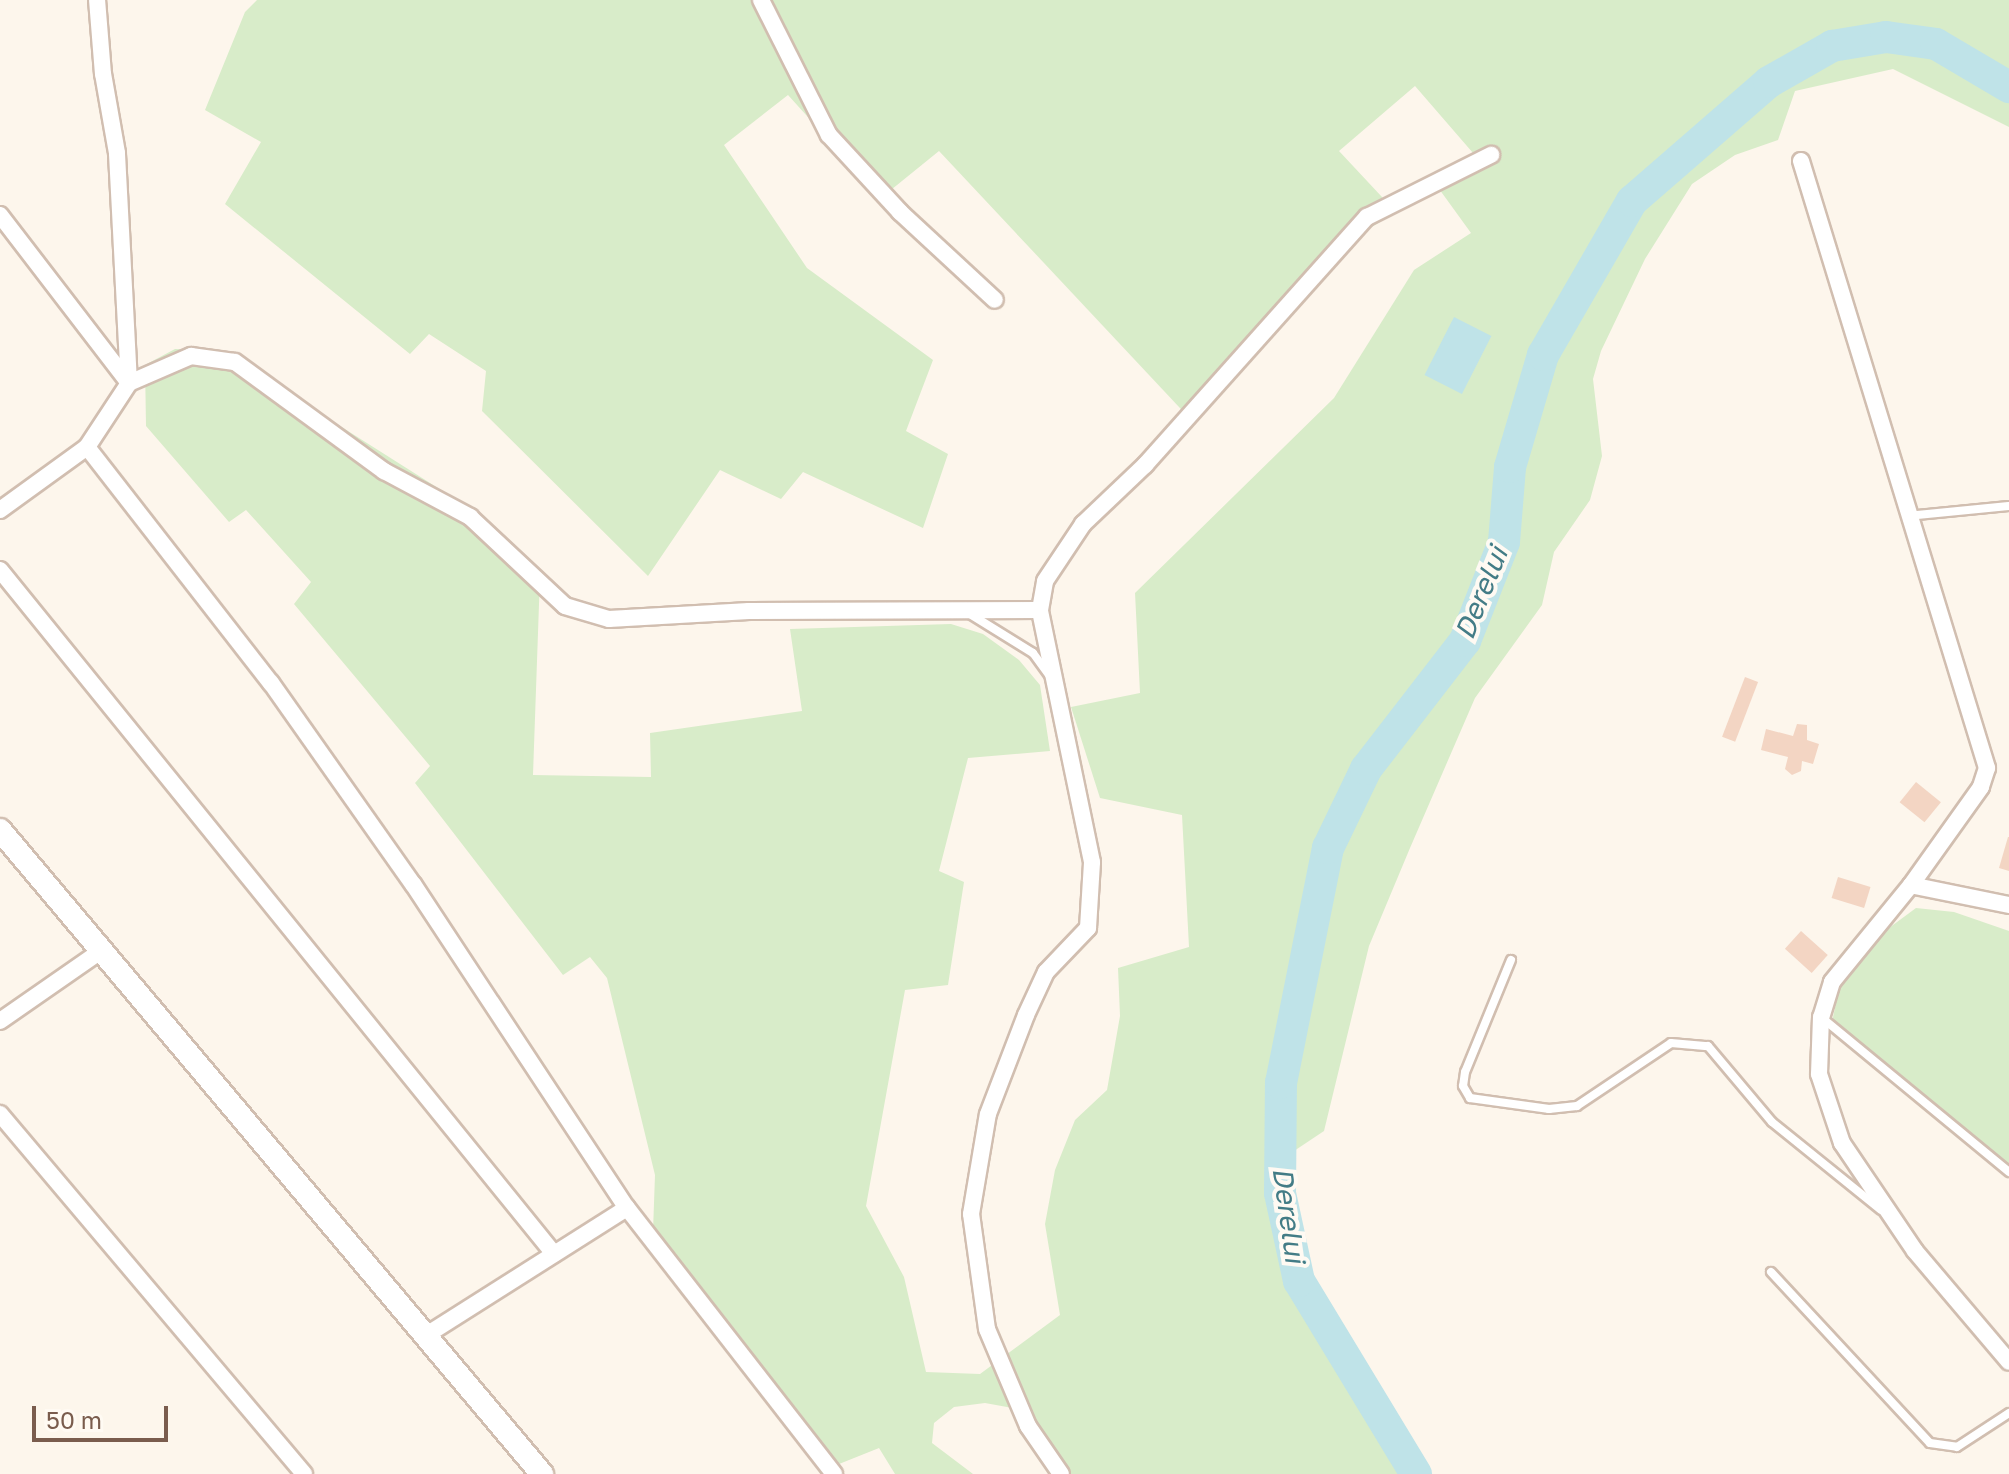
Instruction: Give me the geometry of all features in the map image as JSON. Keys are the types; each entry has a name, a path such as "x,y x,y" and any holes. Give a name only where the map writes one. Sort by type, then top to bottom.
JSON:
{"main road":[{"path":"0,830 542,1474"}],"street":[{"path":"97,0 103,74 117,153 129,383"},
{"path":"761,0 829,135 900,212 995,300"},
{"path":"1061,1474 1028,1426 987,1329 971,1214 988,1114 1026,1015 1046,972 1088,928 1092,862 1040,610 1045,581 1083,524 1145,465 1367,217 1491,155"},
{"path":"1801,161 1906,516 1982,741 1987,768 1981,787 1911,885 1832,982 1821,1017 1819,1074 1842,1143 1892,1217 2009,1362"},
{"path":"0,215 129,383"},
{"path":"0,510 87,447 129,383 191,356 235,362 384,471 470,517 565,606 609,619 749,611 1040,610"},
{"path":"87,447 280,695 413,884 627,1208 834,1474"},
{"path":"0,570 554,1254"},
{"path":"1911,885 2009,905"},
{"path":"0,1021 102,950"},
{"path":"0,1114 304,1474"},
{"path":"425,1336 627,1208"}],"lane":[{"path":"1906,516 2009,506"},
{"path":"962,610 1033,653 1057,685"},
{"path":"1511,960 1465,1072 1463,1086 1470,1098 1549,1109 1577,1106 1671,1043 1708,1046 1772,1122 1852,1192 1892,1217"},
{"path":"1821,1017 2009,1172"},
{"path":"1771,1272 1930,1443 1957,1447 2009,1413"}],"green space":[{"path":"257,0 2009,0 2009,127 1893,69 1795,91 1778,140 1735,155 1692,184 1645,259 1601,351 1593,379 1602,456 1590,500 1554,552 1542,605 1475,698 1410,848 1369,946 1324,1131 1291,1153 1277,1173 1288,1274 1405,1474 1070,1474 1049,1451 1029,1411 985,1403 954,1407 934,1423 932,1443 973,1474 895,1474 879,1448 839,1464 811,1439 653,1231 655,1175 607,978 590,957 563,975 415,783 430,766 294,604 311,582 246,510 229,522 146,426 145,365 175,349 220,350 479,514 540,576 533,775 651,777 650,733 802,711 790,629 951,624 983,634 1019,660 1040,685 1050,751 968,758 939,871 964,882 948,985 905,990 866,1206 904,1277 926,1372 980,1374 1060,1315 1045,1224 1055,1170 1075,1120 1107,1090 1120,1016 1118,968 1189,947 1182,815 1100,798 1071,707 1140,693 1135,593 1334,398 1414,270 1471,233 1429,175 1473,153 1415,86 1339,151 1396,212 1367,230 1194,423 939,151 881,198 788,95 724,145 807,268 933,360 906,431 948,454 923,528 803,472 781,499 720,470 648,576 482,411 486,371 429,334 410,354 225,204 261,142 205,110 245,12"},
{"path":"1916,908 1954,912 2009,931 2009,1168 1832,1022 1840,984 1874,939"}],"water":[{"path":"1454,317 1491,336 1462,394 1424,375"}],"building":[{"path":"1745,677 1758,682 1735,742 1722,737"},
{"path":"1797,724 1807,725 1807,740 1819,744 1813,764 1802,761 1801,771 1792,775 1785,769 1788,757 1761,750 1766,729 1793,736"},
{"path":"1916,782 1941,802 1925,822 1900,802"},
{"path":"2009,837 2009,871 1999,868"},
{"path":"1838,877 1871,887 1864,908 1832,898"},
{"path":"1801,931 1828,955 1812,973 1785,949"}],"waterway":[{"name":"Derelui","path":"1416,1474 1299,1281 1280,1193 1281,1083 1328,848 1366,769 1465,641 1504,542 1510,467 1543,355 1632,201 1769,82 1832,46 1886,37 1936,44 2009,87"}]}
